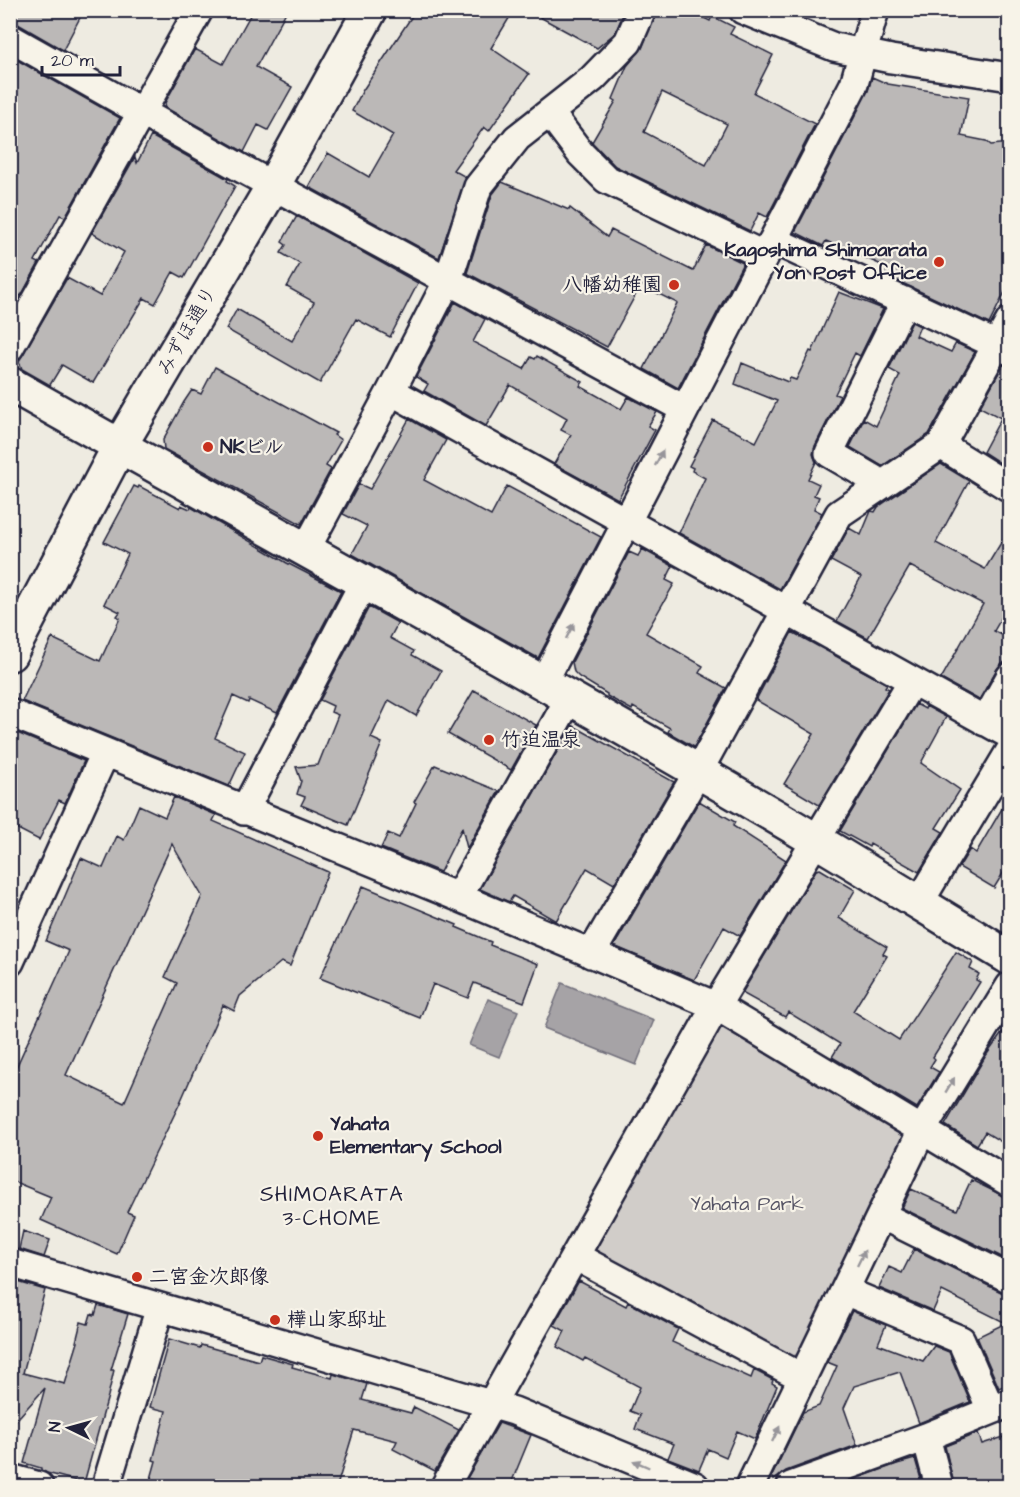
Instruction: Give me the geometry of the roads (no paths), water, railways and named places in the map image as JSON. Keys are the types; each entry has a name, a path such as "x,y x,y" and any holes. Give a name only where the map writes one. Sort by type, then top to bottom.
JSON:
{"street":[{"path":"10,347 199,10"},
{"name":"みずほ通り","path":"10,654 119,447 273,186 370,10"},
{"path":"306,549 448,280 478,187 517,138 592,79 628,42 642,10"},
{"path":"743,10 834,47 1010,77"},
{"path":"458,897 556,691 626,522 854,84 875,10"},
{"path":"10,38 273,186 684,409"},
{"path":"550,113 581,154 606,179 769,248 1006,339 941,445 839,514 698,772 591,954"},
{"path":"882,484 829,453 905,301"},
{"path":"10,384 698,772 1010,958"},
{"path":"391,391 1010,735"},
{"path":"941,445 1010,488"},
{"path":"244,811 364,582"},
{"path":"985,722 1010,677"},
{"path":"445,1486 716,1006 912,681"},
{"path":"10,713 716,1006 1010,1183"},
{"path":"919,903 1010,751"},
{"path":"10,962 105,753"},
{"path":"750,1486 922,1130 1010,986"},
{"path":"881,1215 1010,1279"},
{"path":"575,1256 803,1378"},
{"path":"10,1263 493,1404 525,1415 695,1486"},
{"path":"791,1486 926,1437 1000,1407 961,1340 845,1291"},
{"path":"106,1486 160,1307"},
{"path":"926,1437 939,1486"},
{"path":"10,1478 39,1486"}],"place":[{"name":"Kagoshima Shimoarata Yon Post Office","path":"939,262"},
{"name":"八幡幼稚園","path":"674,285"},
{"name":"NKビル","path":"208,447"},
{"name":"竹迫温泉","path":"489,740"},
{"name":"Yahata Elementary School","path":"318,1136"},
{"name":"二宮金次郎像","path":"137,1277"},
{"name":"樺山家邸址","path":"275,1320"}],"district":[{"name":"SHIMOARATA 3-CHOME","path":"332,1206"}],"park label":[{"name":"Yahata Park","path":"747,1204"}]}
